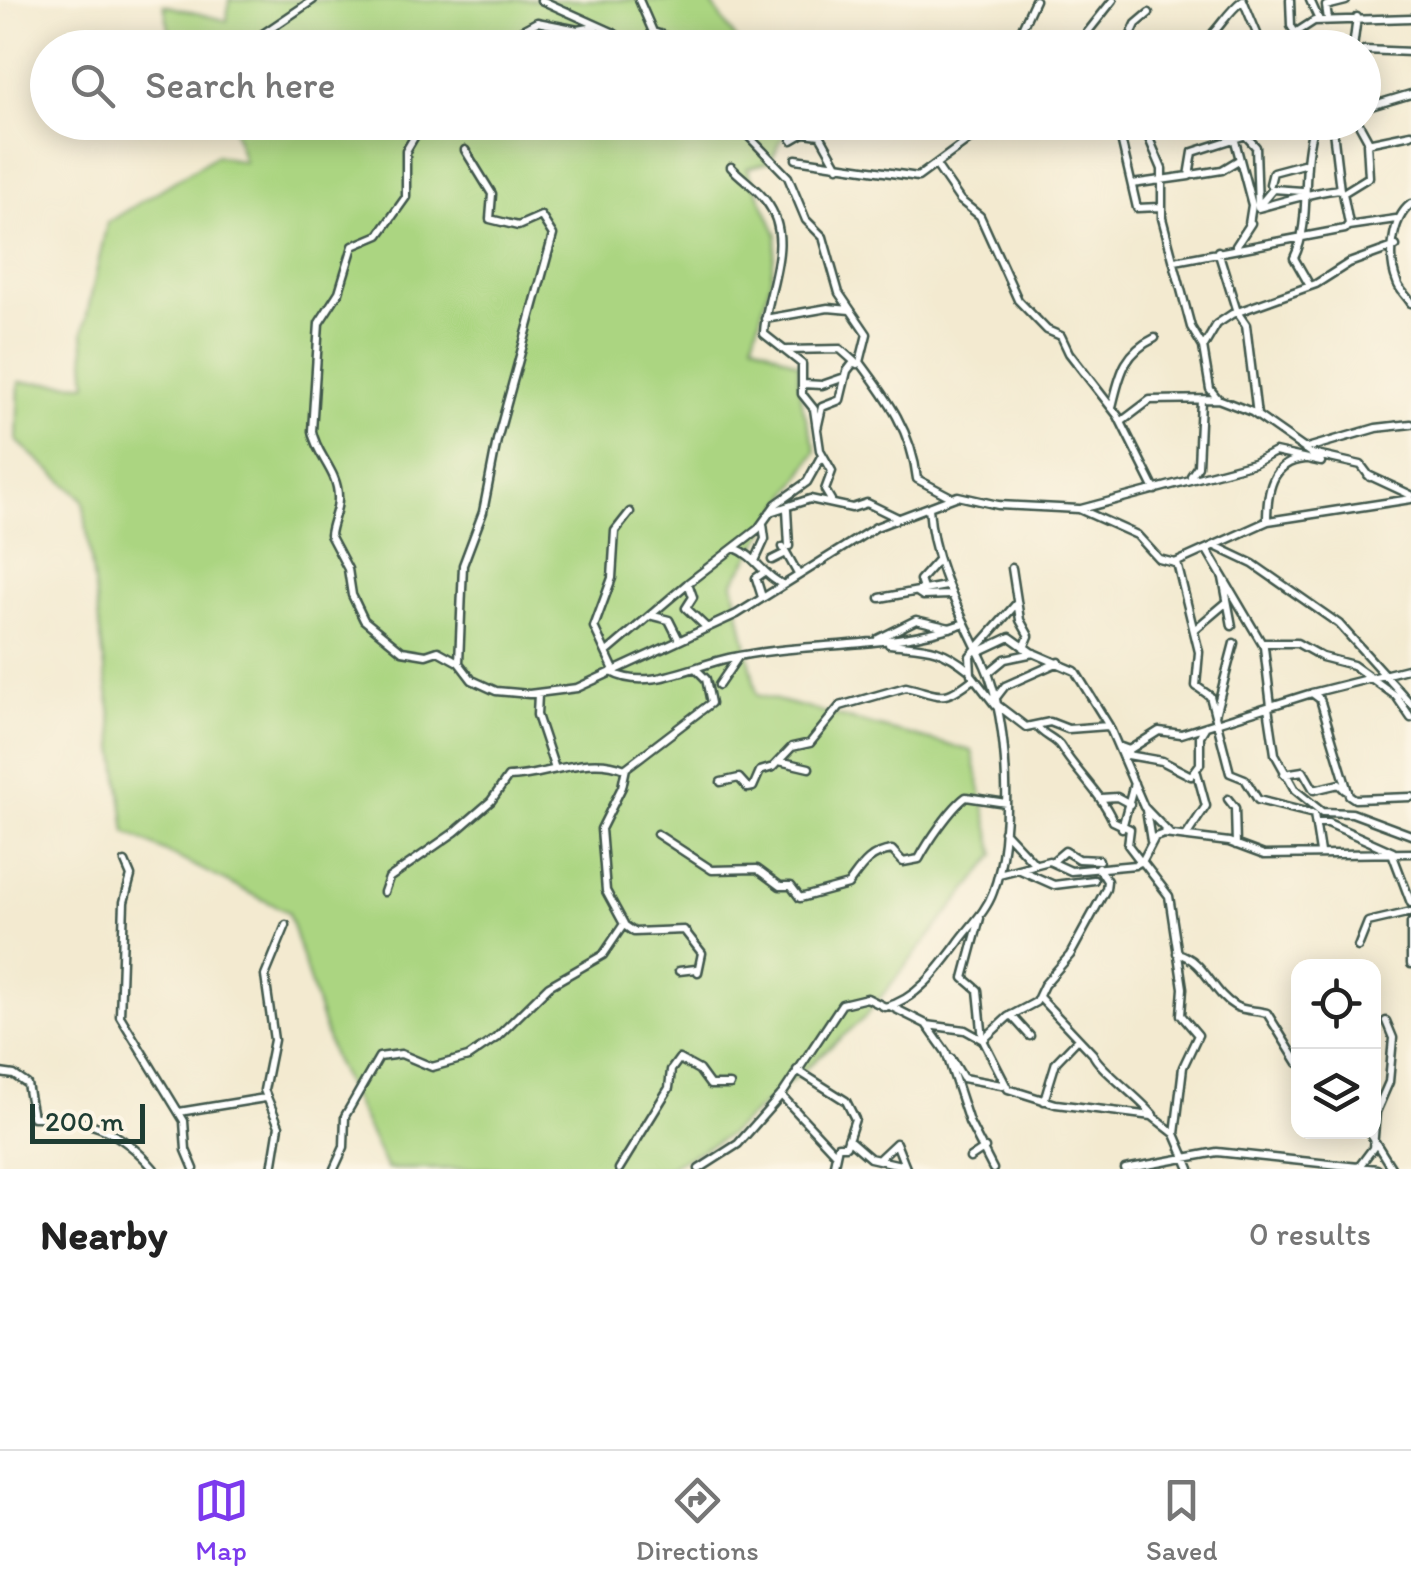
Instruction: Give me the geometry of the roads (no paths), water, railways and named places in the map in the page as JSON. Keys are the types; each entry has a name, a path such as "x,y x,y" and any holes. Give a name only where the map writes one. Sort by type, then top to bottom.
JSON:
{"street":[{"path":"269,30 313,0"},
{"path":"541,0 604,30"},
{"path":"638,0 654,30"},
{"path":"1021,30 1035,0"},
{"path":"1089,30 1113,0"},
{"path":"1290,0 1294,30"},
{"path":"1310,0 1318,20"},
{"path":"1328,19 1326,7 1346,0 1353,30"},
{"path":"1218,30 1238,1 1254,30"},
{"path":"1334,3 1352,17"},
{"path":"1134,30 1150,14"},
{"path":"1298,30 1318,20 1411,18"},
{"path":"522,30 537,22 578,30 595,28"},
{"path":"1381,51 1411,52"},
{"path":"1381,103 1411,94"},
{"path":"1381,140 1411,134"},
{"path":"413,140 406,152 406,196 386,218 379,235 354,246 339,292 319,320 312,430 315,446 333,474 339,498 330,535 348,568 362,618 400,650 426,654 438,650 459,663 484,687 512,694 576,688 707,628 898,518 952,498"},
{"path":"752,140 788,177 806,220 823,236 837,290 867,334 859,360 897,414 914,454 918,478 952,498 1020,508 1079,509 1254,463 1275,452 1361,468 1370,477 1411,497"},
{"path":"823,140 838,168"},
{"path":"796,159 838,168 865,167 879,174 901,171 914,177 969,140"},
{"path":"1120,140 1138,209 1160,207"},
{"path":"1151,140 1163,181 1160,207 1191,327 1203,347 1210,389 1218,399"},
{"path":"1191,175 1192,153 1235,140 1252,205 1250,224"},
{"path":"1250,140 1256,147 1258,208"},
{"path":"1310,140 1304,163 1301,236 1294,258 1310,286"},
{"path":"1334,140 1348,226"},
{"path":"1344,200 1345,190 1369,177 1369,142 1380,140"},
{"path":"459,663 463,566 483,512 554,236 541,216 518,226 490,218 492,194 465,150"},
{"path":"1132,184 1222,170 1238,160"},
{"path":"1270,184 1274,172 1304,163"},
{"path":"936,165 960,200 980,216 1018,300 1050,332 1061,336 1069,354 1112,408 1156,490"},
{"path":"731,167 768,202 779,239 764,335 802,364 802,394 814,410 816,436 832,474 826,488 810,499 768,512"},
{"path":"1236,247 1273,189 1340,189"},
{"path":"1258,208 1293,202 1302,192"},
{"path":"1411,204 1398,218 1393,234 1395,278 1411,302"},
{"path":"1175,262 1218,250 1398,218"},
{"path":"1203,347 1218,324 1237,312 1310,286 1349,263 1396,246"},
{"path":"1218,250 1237,312 1246,325 1258,416"},
{"path":"765,319 828,308 852,310"},
{"path":"1112,408 1123,365 1138,346 1156,338"},
{"path":"786,350 840,348 863,367"},
{"path":"816,436 822,407 840,400 845,377 854,362"},
{"path":"803,384 822,385 845,377"},
{"path":"1121,422 1150,400 1218,399 1258,416 1303,450 1361,465 1370,477"},
{"path":"1184,480 1198,468 1201,400"},
{"path":"1303,450 1376,428 1411,424"},
{"path":"607,652 807,482 822,455"},
{"path":"1267,522 1270,484 1279,470 1297,460 1322,462"},
{"path":"826,488 831,500"},
{"path":"1079,509 1144,539 1162,562 1177,563 1267,522 1411,497"},
{"path":"810,499 831,500 850,508 866,503 898,518"},
{"path":"788,508 786,549 798,574"},
{"path":"928,508 947,590 988,673 996,703 1006,803 1004,831 998,874 982,912 964,975 978,990 983,1040 1007,1086"},
{"path":"612,671 607,652 594,634 594,622 612,578 615,531 630,512"},
{"path":"755,561 765,539 762,523"},
{"path":"734,547 755,561 763,573 783,584"},
{"path":"772,560 786,549"},
{"path":"1212,549 1262,643 1270,706 1289,784 1322,812 1352,813 1411,835"},
{"path":"1212,549 1253,564 1339,624 1411,704"},
{"path":"938,560 922,577 920,590 922,596 947,590"},
{"path":"1177,563 1200,656 1195,681 1209,695 1232,775 1244,778 1258,800 1308,811 1318,823 1320,852"},
{"path":"1012,568 1017,604 1029,636 1024,648"},
{"path":"1222,572 1232,626"},
{"path":"762,597 756,578 763,573"},
{"path":"687,584 692,598 686,608 707,628"},
{"path":"880,598 920,590"},
{"path":"1194,630 1228,601"},
{"path":"721,782 739,778 752,788 760,771 780,760 792,747 812,742 844,704 890,696 906,688 926,696 946,697 971,675 976,649 1017,604"},
{"path":"652,617 669,620 680,640"},
{"path":"872,642 916,620 951,628"},
{"path":"612,671 637,682 738,656 923,638 965,624"},
{"path":"976,649 1007,637 1075,672 1109,726 1134,781 1146,808 1152,844"},
{"path":"872,642 923,644 949,654 1022,726 1050,722 1068,728 1109,726"},
{"path":"1215,718 1234,643"},
{"path":"1262,643 1296,643 1322,657 1353,665 1396,696 1411,718"},
{"path":"988,673 1008,657 1034,653"},
{"path":"719,685 738,656"},
{"path":"996,703 1006,686 1043,665 1060,662"},
{"path":"678,971 697,970 702,953 684,930 634,932 624,925 606,891 601,829 622,787 625,769 668,732 711,703 706,680 695,668"},
{"path":"1186,836 1206,806 1197,772 1200,734 1215,718 1411,668"},
{"path":"1312,692 1320,699 1347,790 1357,799"},
{"path":"538,694 537,715 556,768"},
{"path":"1120,750 1129,750 1161,730 1176,735 1206,725"},
{"path":"1037,726 1059,742 1066,760 1122,828 1130,830 1128,845 1168,892 1181,1015 1198,1035 1183,1070 1176,1131 1190,1169"},
{"path":"1120,750 1172,764 1188,775 1197,772"},
{"path":"780,760 809,768"},
{"path":"384,892 389,878 491,801 505,778 528,778 582,764 625,769"},
{"path":"1284,774 1303,770 1310,775 1314,790 1339,784 1348,798 1411,797"},
{"path":"1122,828 1134,781"},
{"path":"1100,799 1114,796 1130,804"},
{"path":"657,834 712,870 758,868 780,886 791,886 800,898 848,885 859,866 882,852 892,850 904,862 919,859 930,835 946,824 963,798 1006,803"},
{"path":"1228,799 1234,807 1236,845"},
{"path":"1146,808 1170,834"},
{"path":"1318,823 1328,823 1392,853 1402,862 1411,902"},
{"path":"1004,831 1027,859 1038,863"},
{"path":"1142,862 1159,834 1236,845 1264,855 1411,853"},
{"path":"1052,862 1065,852 1079,860 1099,863 1142,862"},
{"path":"125,862 131,876 124,902 120,1016 179,1112 194,1169"},
{"path":"998,874 1038,863 1052,862 1071,872 1099,863"},
{"path":"983,1040 1011,1016 1034,1005 1070,956 1106,890 1099,863"},
{"path":"1017,869 1054,884 1094,880"},
{"path":"890,1006 907,1000 924,984 982,912"},
{"path":"1358,947 1368,922 1411,912"},
{"path":"1411,922 1411,964"},
{"path":"272,1169 279,1126 265,1098 263,1080 272,1062 274,1040 266,976 286,925"},
{"path":"334,1169 344,1147 345,1116 379,1057 401,1054 432,1068 468,1057 496,1038 549,986 604,955 624,925"},
{"path":"1177,953 1196,962 1235,1006 1266,1012 1291,1052"},
{"path":"1040,997 1049,1013 1078,1039 1098,1066 1128,1085 1154,1116 1176,1131"},
{"path":"699,1169 738,1144 781,1095 846,1001 868,998 927,1025 966,1030 983,1040"},
{"path":"1011,1016 1030,1036"},
{"path":"1359,1167 1375,1140 1376,1114 1389,1082 1392,1027 1386,1021"},
{"path":"927,1025 963,1078 1007,1086 1044,1101 1154,1116"},
{"path":"1044,1101 1056,1062 1078,1039"},
{"path":"948,1054 969,1122 993,1169"},
{"path":"619,1169 668,1088 671,1070 678,1059 699,1070 710,1086 730,1084"},
{"path":"797,1070 848,1103 856,1122 846,1146 839,1144 833,1169"},
{"path":"0,1073 14,1075 27,1084 32,1118 63,1116 101,1126 136,1148 154,1169"},
{"path":"781,1095 836,1154"},
{"path":"179,1112 265,1098"},
{"path":"848,1139 876,1160 906,1168"},
{"path":"1375,1140 1392,1169"},
{"path":"876,1160 896,1143 906,1168"},
{"path":"970,1158 985,1148"},
{"path":"1125,1169 1184,1155 1237,1153 1377,1169"}]}
